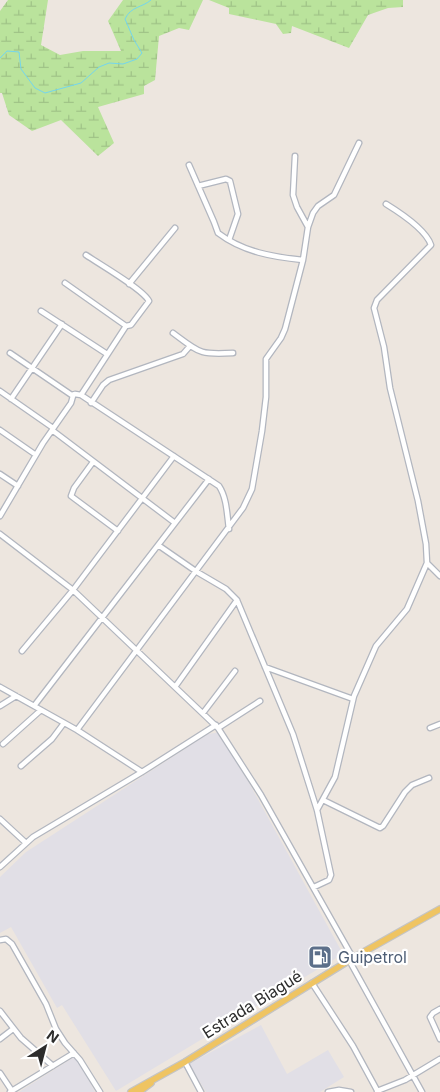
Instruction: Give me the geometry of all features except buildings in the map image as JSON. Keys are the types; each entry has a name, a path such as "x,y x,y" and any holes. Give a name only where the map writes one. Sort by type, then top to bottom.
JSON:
{"main road":[{"name":"Estrada Biagué","path":"130,1092 185,1062 351,959 440,909"},
{"name":"Estrada Biagué","path":"139,1092 156,1078"}],"street":[{"path":"77,730 243,508 252,489 263,425 266,359 283,334 303,260 308,227 315,210 334,195 358,143"},
{"path":"295,156 293,195 308,227"},
{"path":"189,165 214,222 216,231 229,240 256,252 303,260"},
{"path":"198,186 226,179 230,181 238,214 229,240"},
{"path":"318,810 333,783 352,699 376,646 407,609 427,563 426,544 418,501 390,388 384,347 374,308 377,300 431,245 429,240 413,224 386,204"},
{"path":"129,284 175,228"},
{"path":"81,395 126,326 131,325 149,301 129,284 86,255"},
{"path":"66,283 126,326"},
{"path":"41,310 107,354"},
{"path":"11,399 62,324"},
{"path":"173,333 201,353 233,352"},
{"path":"91,403 103,385 109,380 183,354 190,346"},
{"path":"10,353 72,395 81,395 219,486 223,492 229,528"},
{"path":"0,391 175,523"},
{"path":"0,516 52,429 71,403 72,395"},
{"path":"0,430 36,455"},
{"path":"22,651 73,590 174,456"},
{"path":"93,462 74,488 71,496 118,531"},
{"path":"0,474 18,486"},
{"path":"34,706 209,479"},
{"path":"0,534 73,590 217,727 261,795 314,886 422,1092"},
{"path":"158,545 226,589 237,600 293,734 318,810 326,859 331,876 328,880 314,886"},
{"path":"427,563 440,576"},
{"path":"176,687 237,600"},
{"path":"265,667 352,699"},
{"path":"203,713 235,671"},
{"path":"0,687 77,730 142,772"},
{"path":"0,706 16,696"},
{"path":"0,867 26,843 260,701"},
{"path":"3,744 41,710"},
{"path":"21,766 52,739 64,723"},
{"path":"430,728 440,724"},
{"path":"323,800 380,828 409,788 428,778"},
{"path":"0,819 26,843"},
{"path":"0,940 6,939 12,944 46,1004 56,1029 80,1060 100,1092"},
{"path":"312,983 353,1046 377,1092 412,1076 440,1059"},
{"path":"440,1009 430,1017 440,1039"},
{"path":"0,1011 14,1029 54,1066"},
{"path":"0,1039 14,1029"},
{"path":"0,1073 11,1091 74,1053"},
{"path":"185,1062 201,1092"},
{"path":"328,1092 339,1090 351,1092"}],"shaded area":[{"path":"221,732 343,954 116,1091 62,1005 57,1008 11,927 0,933 0,877 26,852 208,734"},
{"path":"261,1025 287,1074 328,1050 344,1077 320,1092 206,1092 189,1064"},
{"path":"76,1056 95,1092 19,1092 25,1088"}],"green space":[{"path":"8,0 48,0 41,45 60,55 83,51 121,51 108,21 123,0 203,0 189,30 179,28 159,36 155,80 144,86 144,94 98,107 114,143 98,156 61,120 32,131 9,115 2,93 0,93 0,11"},
{"path":"209,0 403,0 403,7 388,8 368,15 349,48 292,26 291,33 283,34 276,24 229,14 229,8"}],"waterway":[{"path":"0,58 7,51 19,52 21,69 35,88 45,93 81,83 99,67 109,63 123,64 137,59 142,53 125,19 133,9 151,0"}],"place":[{"name":"Guipetrol","path":"320,957"}]}
